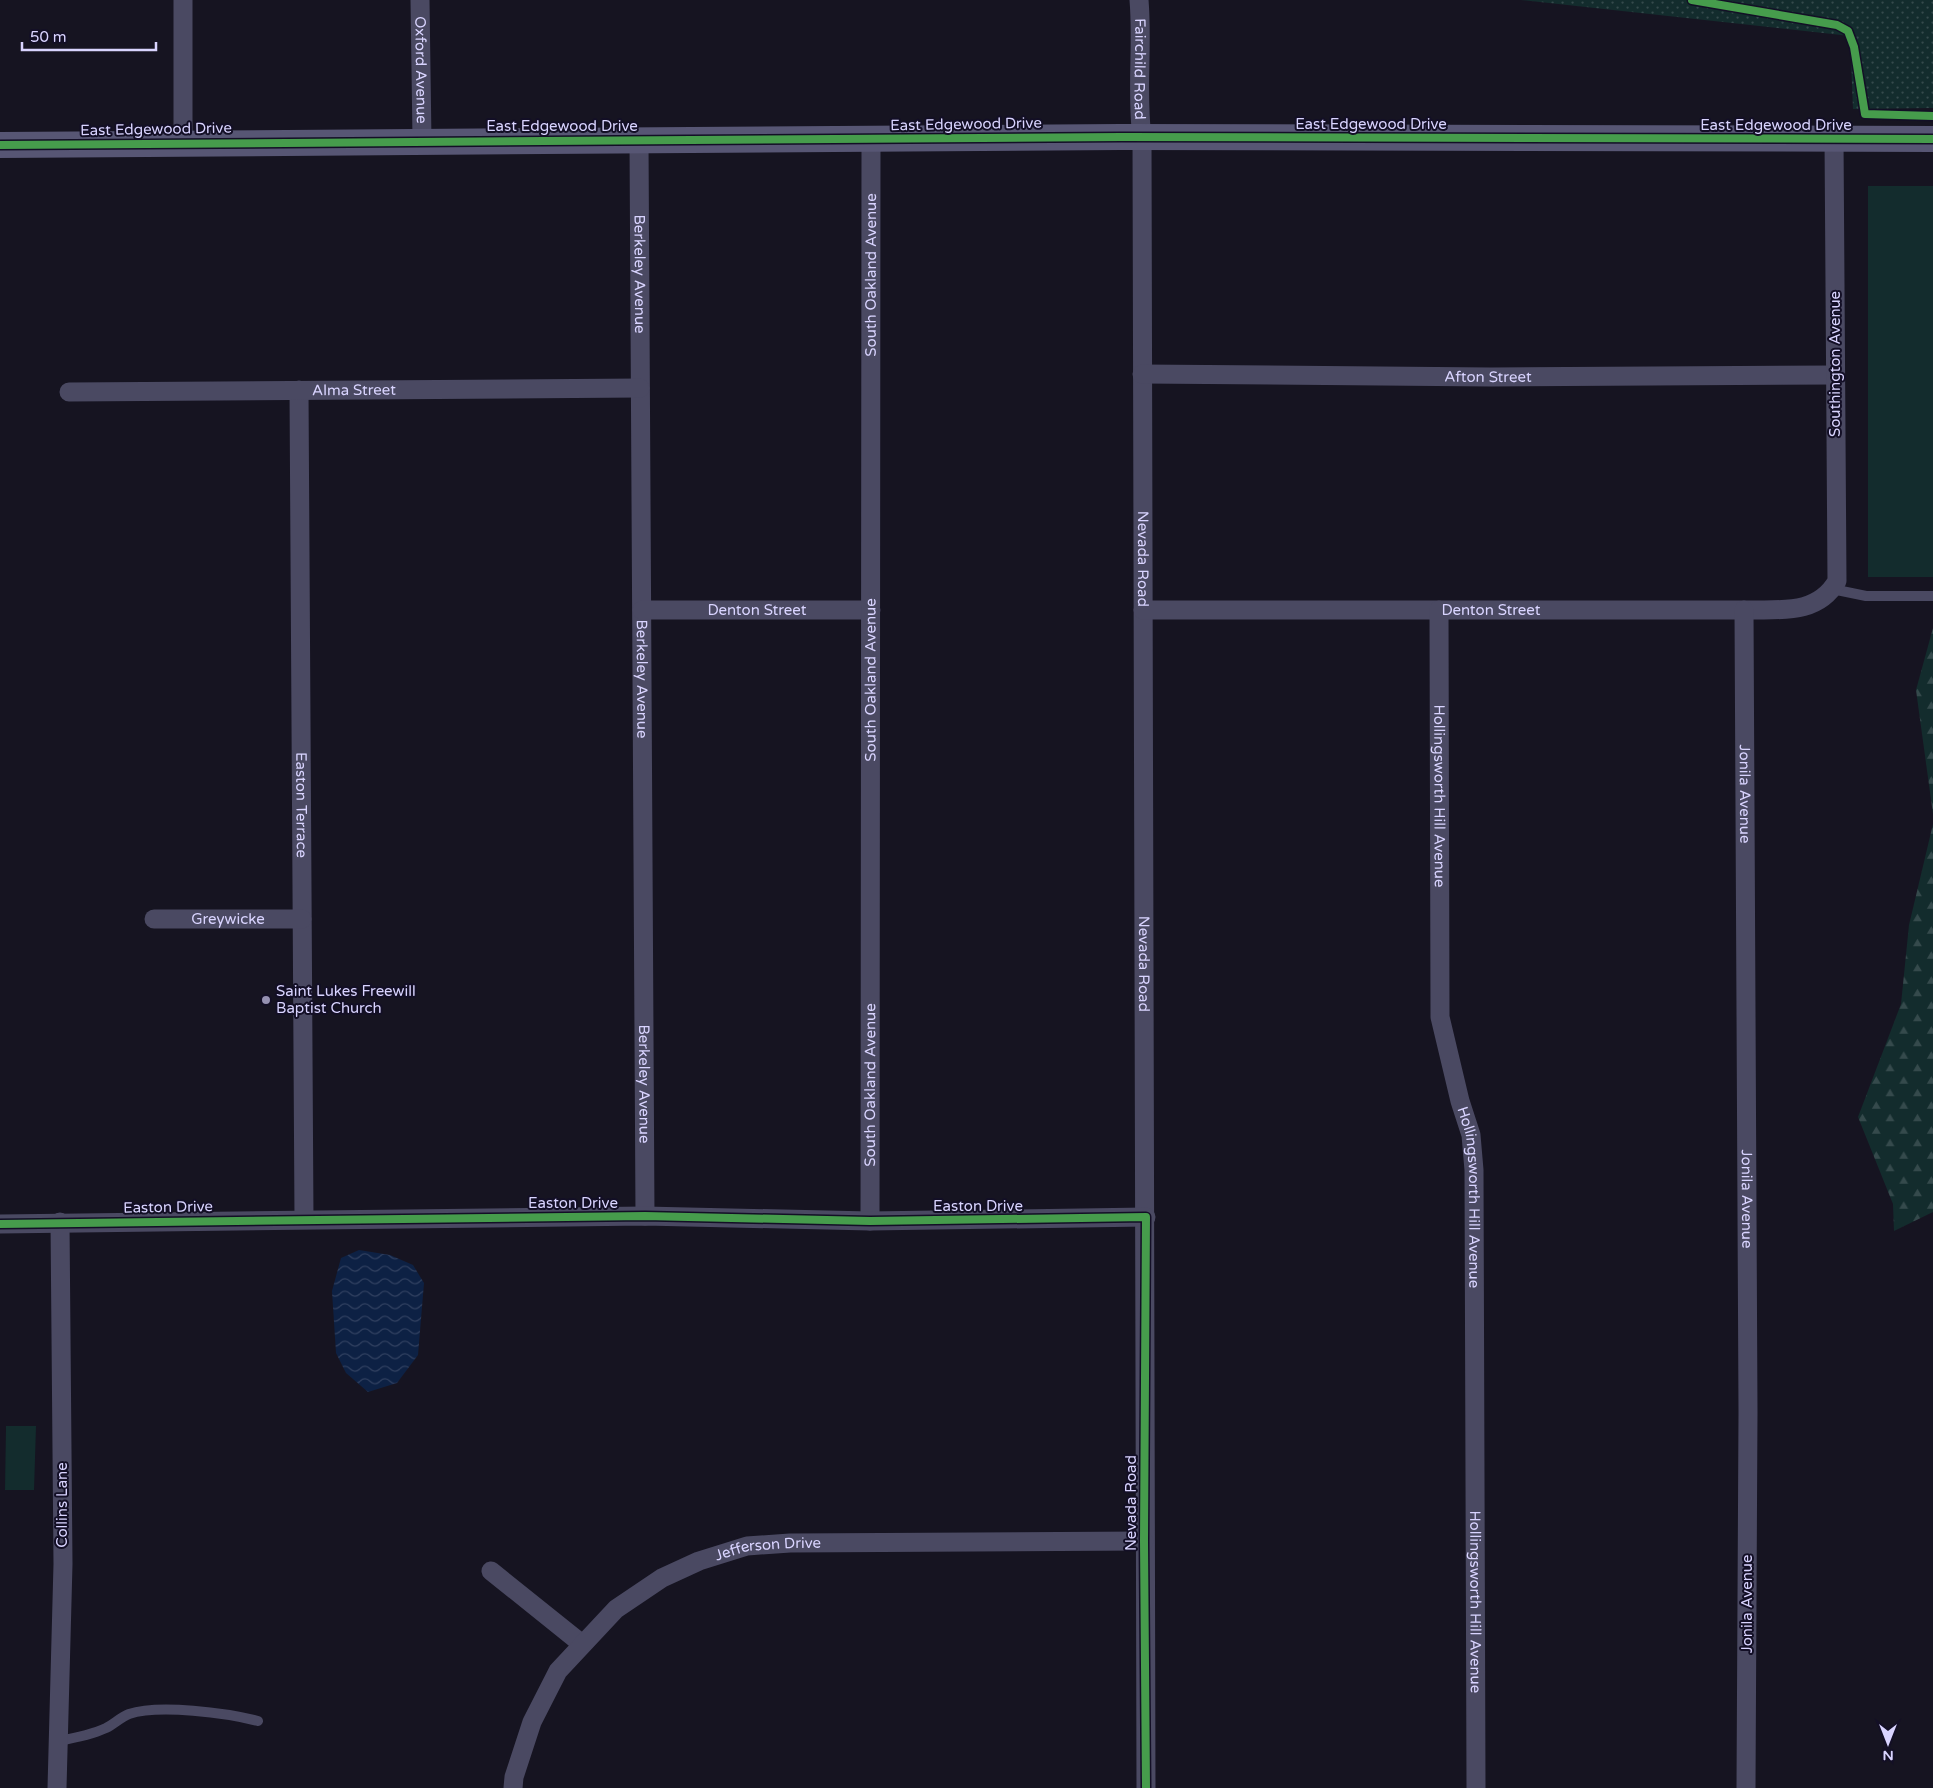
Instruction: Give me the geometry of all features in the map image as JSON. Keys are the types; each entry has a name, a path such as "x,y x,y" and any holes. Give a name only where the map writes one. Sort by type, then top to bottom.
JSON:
{"street":[{"path":"183,0 184,143"},
{"name":"Oxford Avenue","path":"420,0 422,140"},
{"name":"Fairchild Road","path":"1139,0 1141,22 1140,117 1142,138"},
{"name":"East Edgewood Drive","path":"0,145 422,140 1142,138 1933,139"},
{"name":"Nevada Road","path":"1142,138 1146,1788"},
{"name":"Southington Avenue","path":"1832,589 1837,581 1834,375 1834,138"},
{"name":"South Oakland Avenue","path":"870,1221 871,139"},
{"name":"Berkeley Avenue","path":"639,140 645,1216"},
{"name":"Afton Street","path":"1142,374 1481,377 1834,375"},
{"name":"Alma Street","path":"68,392 640,388"},
{"name":"Easton Terrace","path":"299,390 304,1219"},
{"name":"Denton Street","path":"1143,610 1744,610 1803,608 1829,594 1832,589"},
{"name":"Denton Street","path":"642,610 871,610"},
{"name":"Hollingsworth Hill Avenue","path":"1439,610 1440,1017 1471,1135 1474,1170 1476,1788"},
{"name":"Jonila Avenue","path":"1744,610 1748,1402 1746,1788"},
{"name":"Greywicke","path":"154,919 302,919"},
{"name":"Easton Drive","path":"0,1224 645,1216 870,1221 1146,1217"},
{"name":"Collins Lane","path":"58,1788 63,1564 60,1222"},
{"name":"Jefferson Drive","path":"513,1788 514,1778 532,1722 558,1671 616,1609 662,1578 699,1561 747,1546 790,1543 1144,1541"},
{"path":"490,1570 582,1644"}],"lane":[{"path":"1832,589 1866,596 1933,596"},
{"path":"58,1741 100,1730 129,1714 156,1711 220,1713 258,1721"}],"green space":[{"path":"1521,0 1933,0 1933,108 1853,109 1850,36"},
{"path":"1868,186 1933,186 1933,577 1868,577"},
{"path":"1933,628 1933,814 1916,690"},
{"path":"1933,824 1933,1212 1894,1231 1893,1204 1858,1117 1901,1004 1909,925"},
{"path":"6,1426 36,1426 34,1490 5,1490"}],"water":[{"path":"359,1250 390,1255 413,1265 424,1283 418,1355 397,1383 368,1392 346,1373 336,1353 332,1291 341,1258"}],"cycle path":[{"path":"1692,0 1837,25 1848,31 1854,47 1865,114 1933,116"},
{"path":"0,145 1121,137 1933,139"},
{"path":"0,1224 645,1216 870,1221 1146,1217 1144,1541 1146,1788"}],"place":[{"name":"Saint Lukes Freewill Baptist Church","path":"266,1000"}]}
